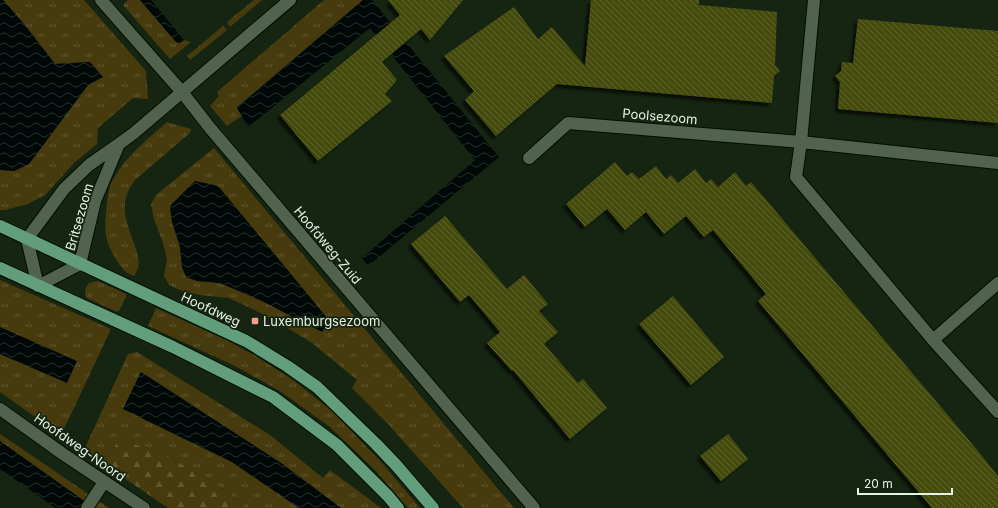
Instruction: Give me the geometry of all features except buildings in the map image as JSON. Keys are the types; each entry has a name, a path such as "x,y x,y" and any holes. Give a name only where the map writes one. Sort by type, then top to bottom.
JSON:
{"main road":[{"name":"Hoofdweg","path":"0,226 246,341 287,366 317,387 376,444 433,508"},
{"path":"0,268 173,347 273,397 337,445 398,508"}],"street":[{"name":"Hoofdweg-Zuid","path":"101,0 182,92 210,128 534,508"},
{"name":"Britsezoom","path":"27,239 64,189 89,165 119,144 290,0"},
{"path":"814,0 801,142 796,177 934,340 998,412"},
{"name":"Poolsezoom","path":"529,158 568,123 801,142 998,163"},
{"name":"Britsezoom","path":"38,286 80,264 95,201 119,144"},
{"path":"27,239 38,286"},
{"path":"934,340 998,283"},
{"name":"Hoofdweg-Noord","path":"0,409 63,454 144,508"},
{"path":"87,508 104,482"}],"green space":[{"path":"3,0 84,0 146,71 148,99 133,98 98,128 97,144 74,163 45,195 28,204 0,210 0,170 14,171 29,164 88,85 90,62 55,64"},
{"path":"128,0 140,0 176,42 180,43 184,40 191,42 170,59 123,5"},
{"path":"254,0 262,0 230,27 227,22"},
{"path":"324,0 363,0 237,107 242,116 227,126 210,106 219,96 217,92"},
{"path":"223,26 227,30 190,60 187,56"},
{"path":"167,122 191,129 190,133 136,179 130,187 125,204 125,212 139,265 134,276 126,272 121,267 116,260 107,240 105,220 111,183 119,170 130,157"},
{"path":"214,148 514,508 463,508 388,424 352,388 357,380 312,343 271,318 229,298 200,295 182,291 169,285 164,276 167,259 154,219 151,204 156,195","holes":["195,181 218,186 328,319 326,326 322,331 260,300 220,283 197,281 186,277 182,267 180,247 172,222 170,206"]},
{"path":"0,280 111,329 64,429 55,431 0,392"},
{"path":"98,281 126,294 119,311 117,312 87,298 85,291 89,283"},
{"path":"156,308 228,341 254,355 293,380 333,412 382,463 420,508 408,508 375,470 330,427 280,391 235,366 148,326"},
{"path":"137,352 270,435 323,478 330,470 381,508 341,508 281,463 141,372 123,409 232,462 299,508 249,508 211,481 163,453 119,439 104,464 84,450 128,354"},
{"path":"0,434 109,508 94,508 0,441"},
{"path":"119,439 163,453 211,481 249,508 168,508 104,464"}],"water":[{"path":"0,0 3,0 24,24 55,64 90,62 103,77 88,85 29,164 14,171 0,170"},
{"path":"140,0 151,0 184,40 180,43 176,42"},
{"path":"363,0 372,0 499,157 368,266 362,258 475,160 370,28 248,127 237,108"},
{"path":"195,181 218,186 328,319 322,332 260,300 220,283 197,281 186,277 182,267 180,247 172,222 170,206"},
{"path":"0,327 77,361 67,383 0,354"},
{"path":"141,372 281,463 341,508 299,508 232,462 123,409"},
{"path":"0,441 94,508 56,508 0,469"}],"place":[{"name":"Luxemburgsezoom","path":"255,321"}]}
